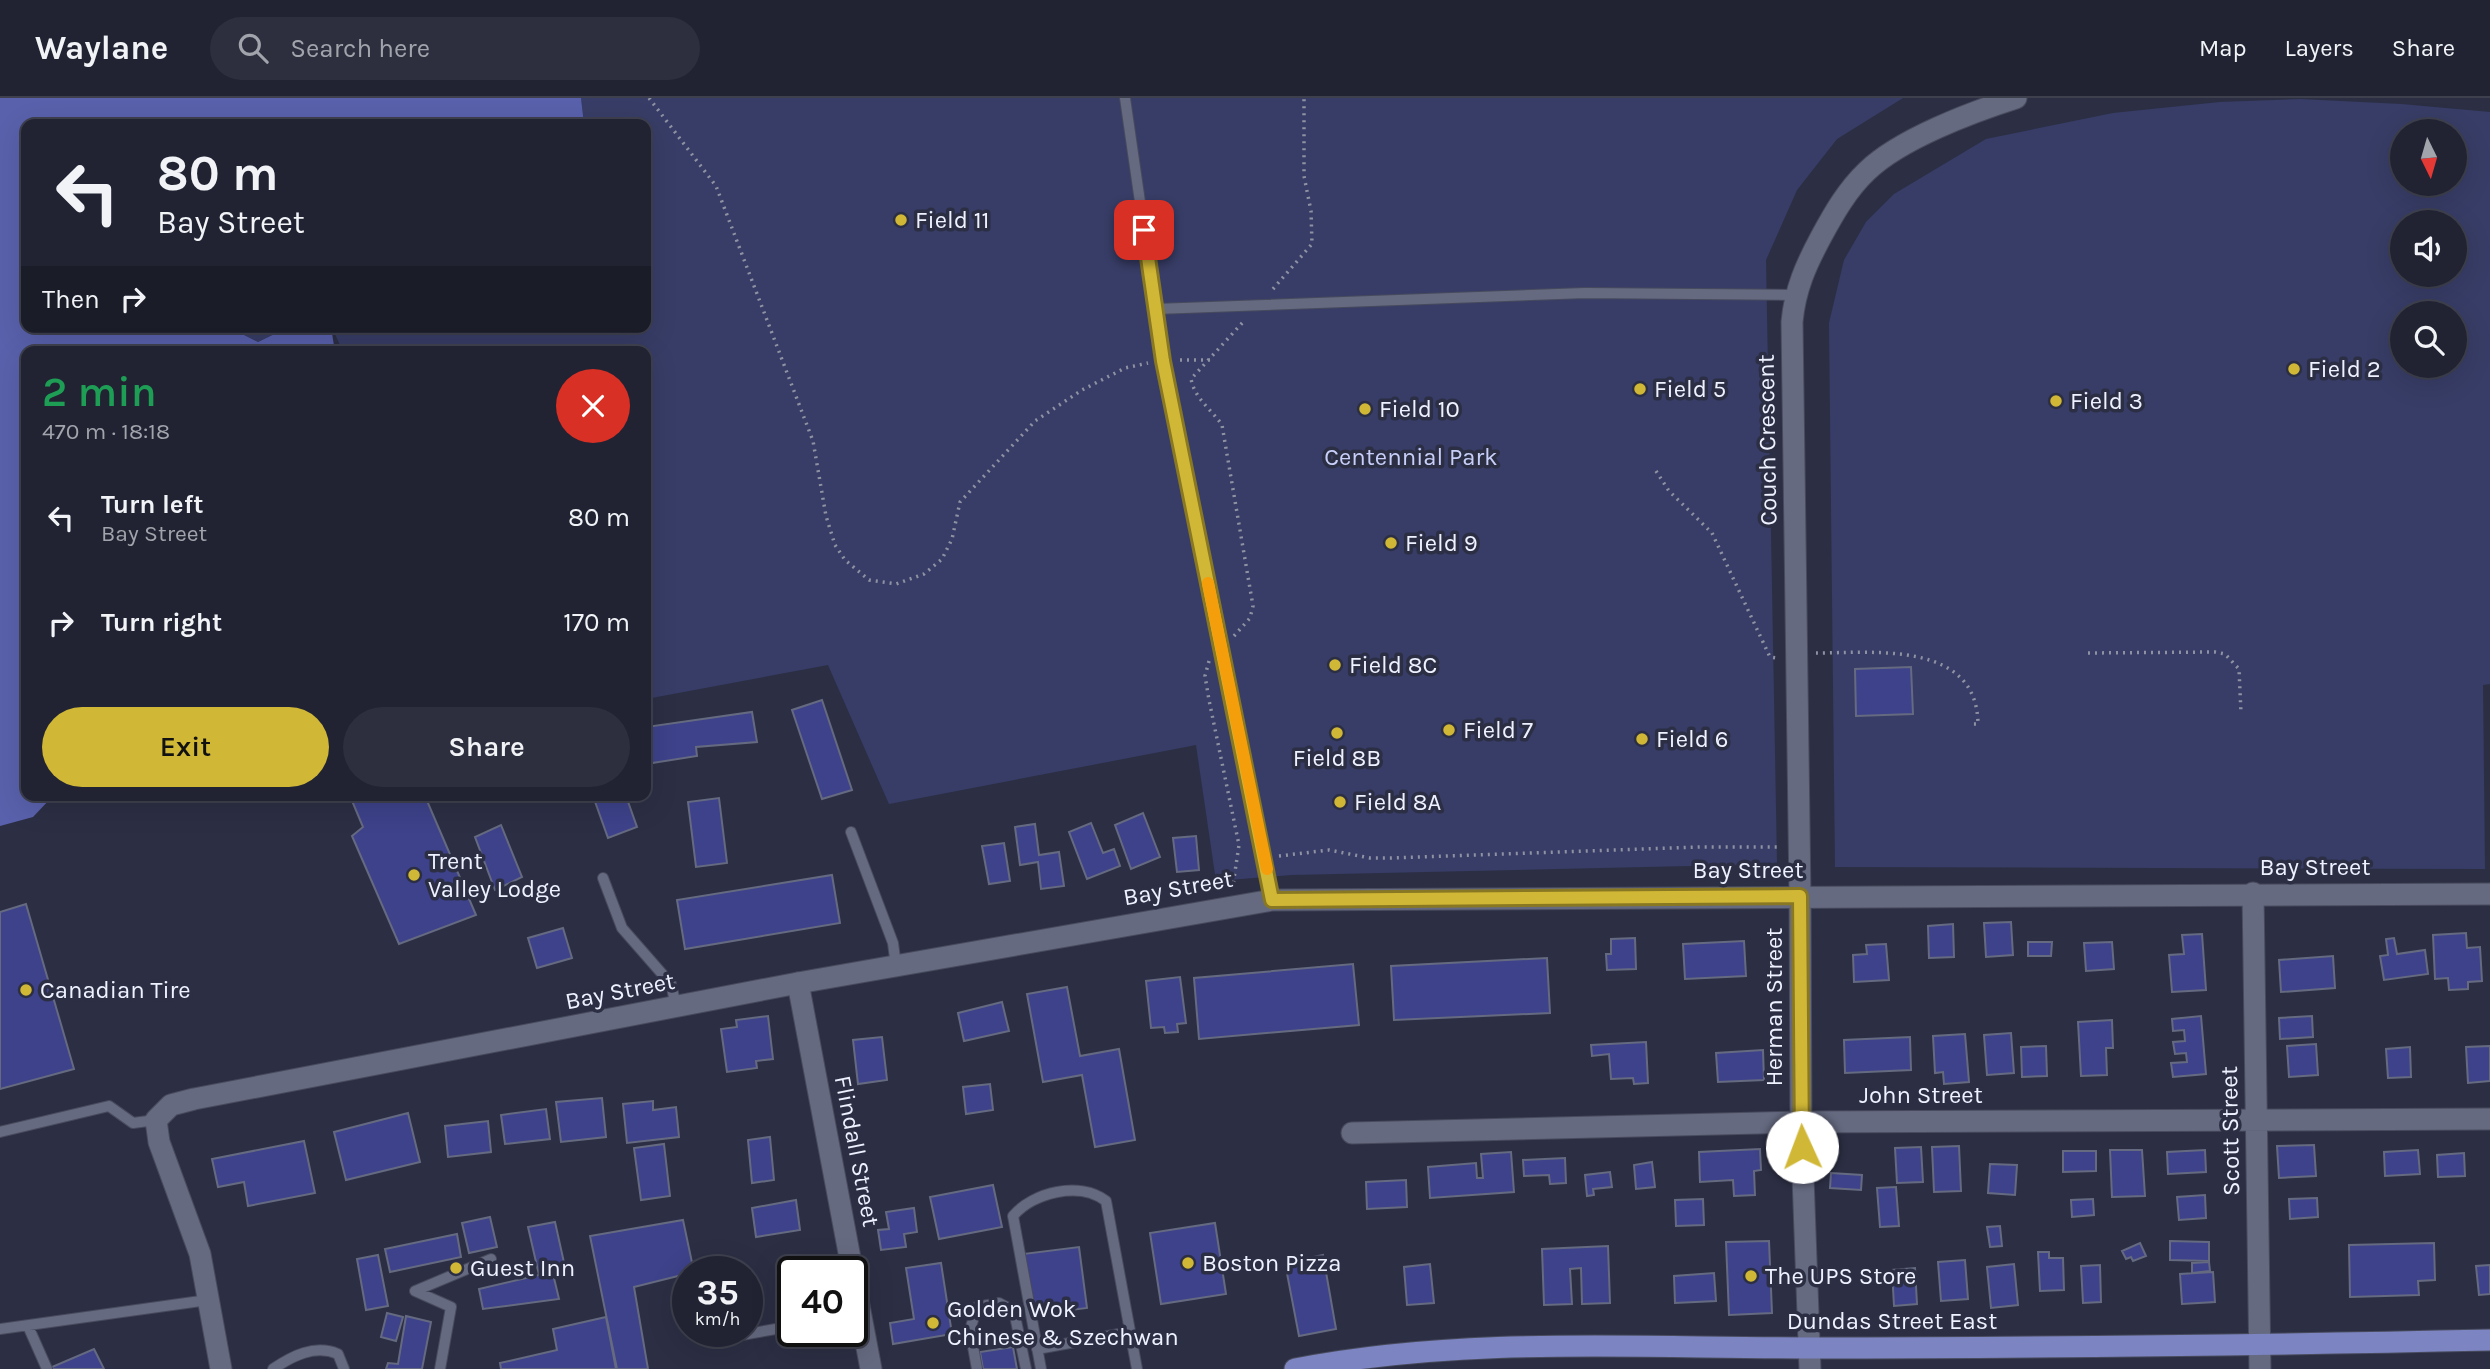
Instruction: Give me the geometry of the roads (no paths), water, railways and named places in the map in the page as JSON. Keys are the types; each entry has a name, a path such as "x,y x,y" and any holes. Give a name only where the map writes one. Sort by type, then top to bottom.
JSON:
{"main road":[{"name":"Dundas Street East","path":"1295,1369 1426,1350 1507,1346 1810,1359 2260,1344 2490,1340"}],"street":[{"name":"Couch Crescent","path":"1800,896 1792,322 1795,295 1801,276 1840,201 1868,170 1935,129 2016,98"},
{"name":"Bay Street","path":"156,1120 171,1105 194,1099 798,983 1272,900 2253,893 2490,894"},
{"name":"Scott Street","path":"2253,893 2260,1369"},
{"name":"Herman Street","path":"1800,896 1801,1122 1810,1359"},
{"name":"Flindall Street","path":"798,983 847,1256"},
{"name":"John Street","path":"1352,1133 1801,1122 2490,1119"},
{"path":"156,1120 159,1142 200,1254 221,1369"},
{"name":"Flindall Street","path":"865,1347 871,1369"}],"lane":[{"path":"1125,98 1163,361 1272,900"},
{"path":"1156,309 1585,293 1795,295"},
{"path":"851,832 893,943 896,966"},
{"path":"603,878 622,928 671,984 676,1006"},
{"path":"0,1132 110,1106 133,1123 156,1120"},
{"path":"1041,1369 1013,1216 1032,1198 1082,1189 1106,1201 1137,1369"},
{"path":"440,1369 451,1307 415,1291 491,1259"},
{"path":"0,1329 208,1300"},
{"path":"977,1369 970,1330 977,1307 999,1303 1014,1311 1026,1369"},
{"path":"28,1326 47,1369"},
{"path":"1037,1349 1130,1332"},
{"path":"274,1369 287,1359 327,1349 338,1354 344,1369"}],"place":[{"name":"Field 11","path":"901,220"},
{"name":"Field 2","path":"2294,369"},
{"name":"Field 5","path":"1640,389"},
{"name":"Field 3","path":"2056,401"},
{"name":"Field 10","path":"1365,409"},
{"name":"Field 9","path":"1391,543"},
{"name":"Field 8C","path":"1335,665"},
{"name":"Field 7","path":"1449,730"},
{"name":"Field 8B","path":"1337,733"},
{"name":"Field 6","path":"1642,739"},
{"name":"Field 8A","path":"1340,802"},
{"name":"Trent Valley Lodge","path":"414,875"},
{"name":"Canadian Tire","path":"26,990"},
{"name":"Boston Pizza","path":"1188,1263"},
{"name":"Guest Inn","path":"456,1268"},
{"name":"The UPS Store","path":"1751,1276"},
{"name":"Golden Wok Chinese & Szechwan","path":"933,1323"}],"park label":[{"name":"Centennial Park","path":"1411,457"}]}
